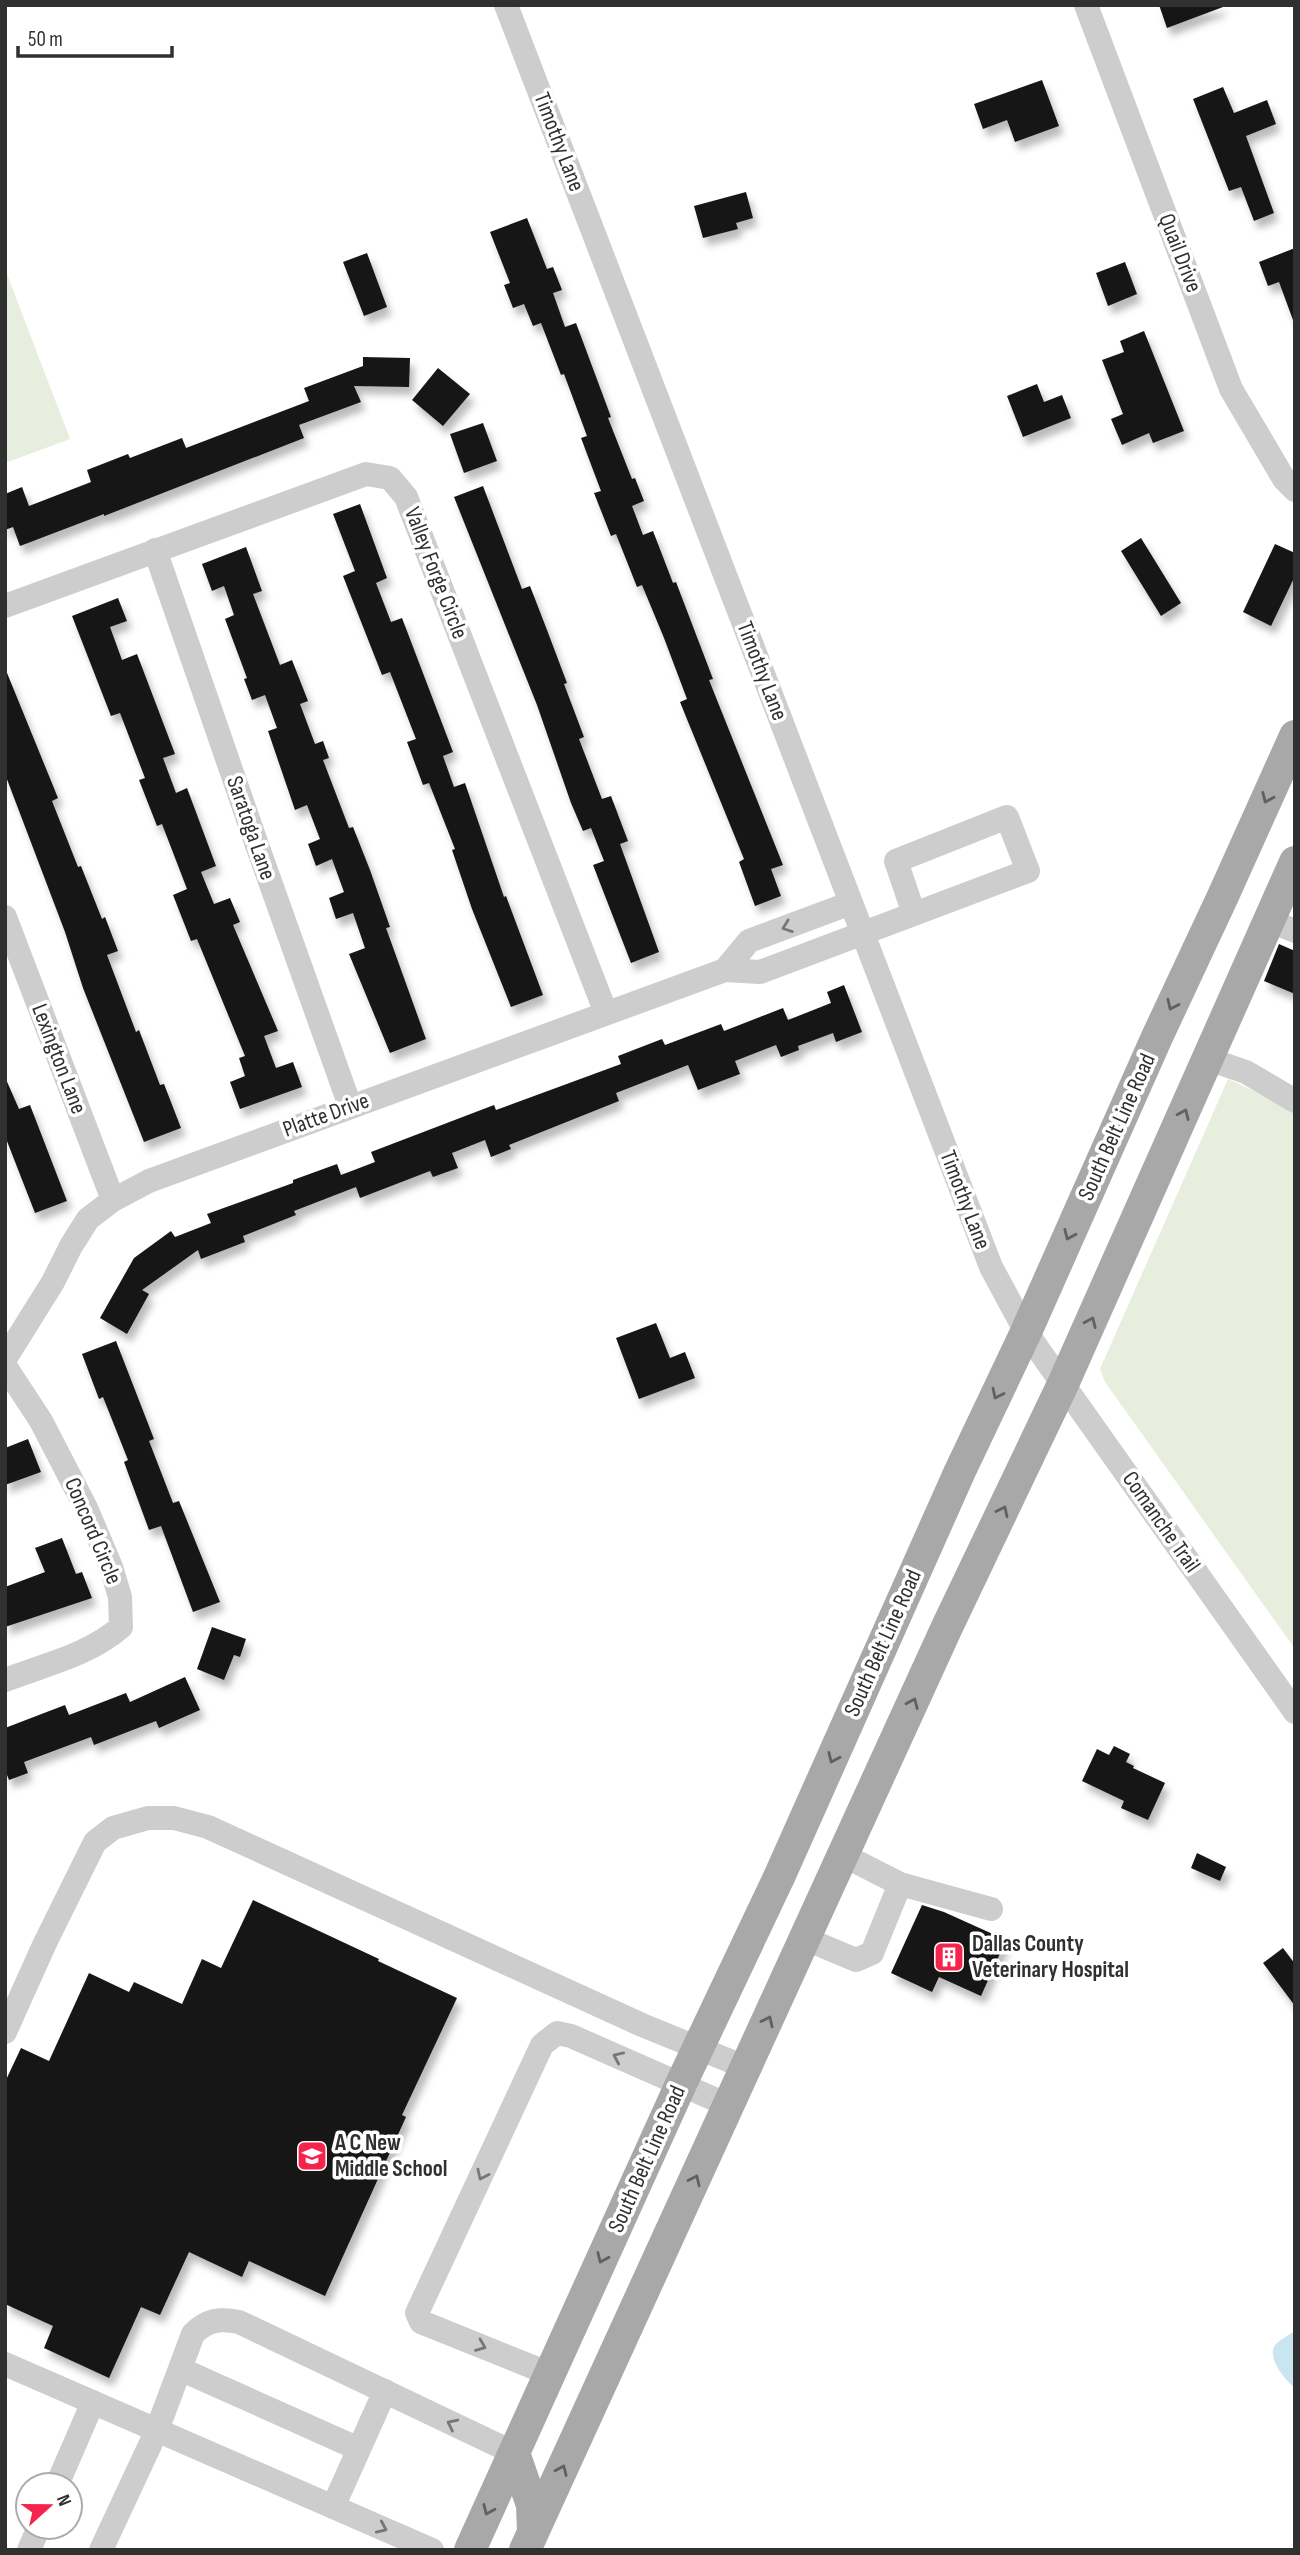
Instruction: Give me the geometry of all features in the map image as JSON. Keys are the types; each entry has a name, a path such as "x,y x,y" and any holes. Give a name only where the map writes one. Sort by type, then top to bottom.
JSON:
{"main road":[{"name":"South Belt Line Road","path":"470,2550 681,2084 780,1875 960,1471 1026,1332 1295,736"},
{"path":"529,2541 947,1627 1063,1384 1208,1059 1282,925 1295,862"},
{"path":"550,2374 568,2379 605,2375"},
{"path":"514,2453 532,2505 529,2541"}],"street":[{"name":"Timothy Lane","path":"506,5 991,1267 1026,1332"},
{"name":"Quail Drive","path":"1086,5 1231,389 1284,479 1295,491"},
{"name":"Valley Forge Circle","path":"5,606 366,474 390,478 406,497 606,1013"},
{"name":"Saratoga Lane","path":"155,550 350,1106"},
{"name":"Platte Drive","path":"5,1359 88,1219 113,1200 149,1181 725,970 760,972 863,934 1028,871 1007,817 896,861 914,914"},
{"path":"725,970 749,941 851,903"},
{"name":"Lexington Lane","path":"5,917 113,1200"},
{"path":"1208,1059 1246,1072 1295,1101"},
{"name":"Comanche Trail","path":"1026,1332 1295,1712"},
{"name":"Concord Circle","path":"5,1366 41,1421 86,1508 121,1597 121,1627 107,1639 5,1680"},
{"path":"5,2032 94,1842 113,1828 148,1818 174,1818 208,1827 642,2025 747,2068"},
{"path":"843,1855 900,1884 991,1909"},
{"path":"806,1939 856,1960 872,1953 900,1884"},
{"path":"550,2374 421,2322 417,2313 542,2045 557,2033 571,2036 730,2106"},
{"path":"101,2550 157,2430 192,2334 203,2324 221,2318 239,2322 514,2453"},
{"path":"5,2364 432,2550"},
{"path":"180,2369 359,2449"},
{"path":"333,2507 385,2391"},
{"path":"63,2471 93,2402"}],"green space":[{"path":"5,269 70,439 5,463"},
{"path":"1228,1079 1295,1109 1295,1649 1105,1382 1100,1369"}],"water":[{"path":"1295,2331 1295,2388 1282,2374 1275,2361 1273,2349"}],"building":[{"path":"1159,5 1222,5 1223,7 1167,28"},
{"path":"1042,80 1059,126 1015,142 1007,120 983,129 974,104"},
{"path":"1223,87 1234,113 1267,100 1276,124 1246,136 1274,213 1254,221 1241,187 1229,191 1193,99"},
{"path":"746,192 753,218 736,223 738,229 703,238 694,206"},
{"path":"527,218 547,269 553,267 562,290 553,293 565,327 576,323 611,417 608,418 632,479 635,478 644,501 632,506 643,535 653,531 673,583 676,582 713,679 709,680 783,865 771,869 781,896 755,906 739,862 744,859 680,702 687,699 664,638 642,585 637,587 616,534 611,536 594,493 601,491 581,438 587,436 564,374 561,375 541,323 533,326 524,304 513,308 504,285 510,283 490,232"},
{"path":"1295,248 1293,320 1279,282 1268,286 1259,262"},
{"path":"367,253 387,307 364,316 343,262"},
{"path":"1125,262 1137,294 1108,306 1096,273"},
{"path":"1144,331 1184,431 1153,443 1149,433 1122,445 1111,419 1123,414 1102,360 1124,352 1120,341"},
{"path":"363,357 410,358 409,387 354,386 361,402 299,425 304,438 20,546 13,527 5,530 5,494 22,487 29,506 91,482 87,470 128,454 130,458 182,438 186,448 309,401 304,388 363,366"},
{"path":"438,368 470,394 443,426 412,400"},
{"path":"1037,384 1044,402 1062,395 1071,418 1023,437 1007,396"},
{"path":"483,423 497,461 464,473 450,434"},
{"path":"483,486 522,589 530,586 547,630 584,737 579,739 602,799 611,796 628,841 620,844 659,952 631,963 593,865 604,861 591,828 583,831 571,803 537,705 454,497"},
{"path":"360,504 387,578 376,583 391,622 402,618 453,752 443,756 454,787 465,783 504,897 506,896 543,995 511,1007 472,909 452,850 455,849 429,783 423,785 407,742 416,739 390,672 382,675 343,576 355,571 333,514"},
{"path":"1141,538 1181,603 1161,616 1121,551"},
{"path":"1275,544 1295,553 1295,576 1271,626 1243,612"},
{"path":"246,547 262,591 253,594 280,665 292,660 308,701 300,704 315,744 323,741 329,758 323,760 349,828 353,827 370,870 390,927 386,928 426,1039 390,1053 349,954 365,948 353,913 336,919 329,898 344,892 332,859 316,866 308,844 320,839 307,805 295,810 268,731 277,728 265,695 252,700 244,679 247,678 225,619 234,615 224,586 212,591 202,564"},
{"path":"118,598 127,621 110,627 122,660 137,654 175,754 163,758 176,793 187,788 216,866 201,872 214,904 230,898 240,922 233,925 278,1031 264,1036 276,1068 293,1062 302,1087 240,1109 230,1082 245,1076 239,1058 245,1056 197,939 191,941 173,895 187,889 162,824 157,826 139,780 145,778 120,713 111,716 72,616"},
{"path":"5,668 58,798 52,801 78,867 81,866 118,951 107,955 136,1032 139,1030 160,1085 164,1084 181,1128 144,1142 83,988 65,932 5,774"},
{"path":"1279,944 1295,951 1295,994 1264,981"},
{"path":"844,985 862,1032 836,1042 833,1033 798,1046 799,1050 781,1057 776,1045 735,1061 740,1074 698,1090 688,1065 616,1093 619,1101 509,1145 511,1149 491,1157 485,1140 452,1153 458,1168 433,1177 430,1171 360,1198 356,1187 294,1211 296,1215 243,1236 245,1242 201,1259 198,1250 142,1290 149,1294 127,1334 100,1318 134,1258 171,1231 175,1237 211,1223 207,1214 337,1164 341,1175 375,1162 371,1152 494,1105 496,1110 621,1064 618,1056 662,1039 665,1045 721,1024 724,1031 783,1008 788,1020 831,1003 827,992"},
{"path":"5,1077 19,1109 30,1105 67,1201 35,1213 5,1136"},
{"path":"656,1323 670,1358 685,1352 695,1378 639,1399 616,1338"},
{"path":"116,1341 154,1439 149,1441 173,1503 179,1501 220,1602 193,1612 161,1526 149,1530 124,1462 128,1460 103,1397 99,1399 82,1354"},
{"path":"28,1439 41,1472 5,1485 5,1448"},
{"path":"62,1538 76,1574 82,1572 92,1598 5,1627 5,1587 45,1572 35,1548"},
{"path":"212,1627 246,1639 240,1657 234,1655 224,1680 197,1669"},
{"path":"185,1677 200,1710 159,1728 156,1721 94,1745 91,1737 24,1762 28,1773 9,1780 5,1770 5,1728 65,1705 69,1715 126,1693 130,1702"},
{"path":"1114,1746 1130,1754 1126,1762 1134,1766 1133,1768 1165,1783 1148,1820 1121,1808 1124,1801 1082,1781 1097,1749 1109,1755"},
{"path":"1197,1853 1226,1867 1220,1881 1191,1868"},
{"path":"253,1900 457,1998 402,2115 406,2117 325,2296 249,2261 242,2277 189,2252 160,2315 141,2307 109,2378 44,2348 53,2326 5,2304 5,2082 21,2048 49,2061 89,1973 129,1992 134,1982 182,2004 202,1959 221,1968"},
{"name":"Dallas County Veterinary Hospital","path":"922,1905 1006,1940 981,1996 939,1977 932,1992 891,1973"},
{"path":"1283,1948 1295,1964 1295,2006 1263,1963"}],"place":[{"name":"Dallas County Veterinary Hospital","path":"949,1957"},
{"name":"A C New Middle School","path":"312,2156"}]}
